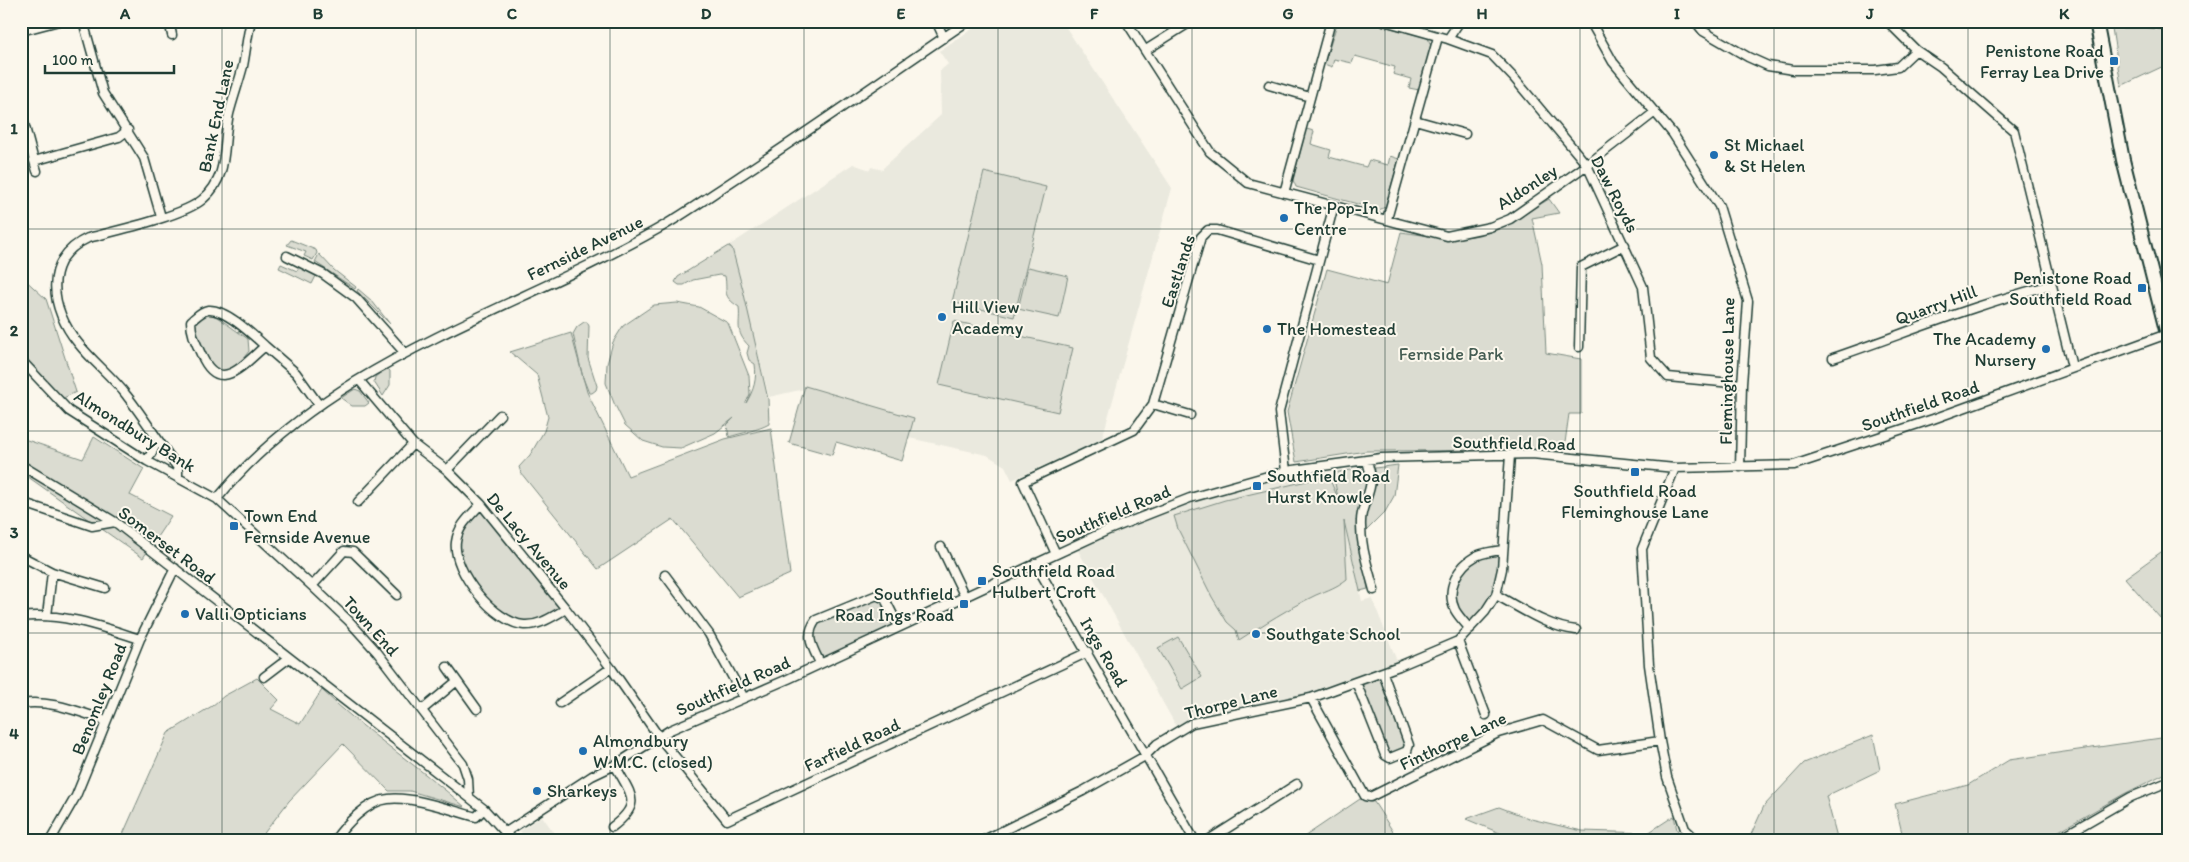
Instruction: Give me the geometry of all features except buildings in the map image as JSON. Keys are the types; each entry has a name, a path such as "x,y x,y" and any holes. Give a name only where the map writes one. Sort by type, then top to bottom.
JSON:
{"highway":[{"path":"2097,23 2123,160 2164,309 2167,336"}],"street":[{"path":"21,31 59,21"},
{"path":"83,21 103,93 144,158 161,217"},
{"path":"169,21 172,35"},
{"name":"Bank End Lane","path":"178,478 178,468 118,384 76,342 58,305 54,281 62,259 77,243 88,238 185,210 203,199 219,181 224,164 229,114 243,65 246,38 251,21"},
{"path":"936,21 944,38"},
{"name":"Fernside Avenue","path":"217,500 234,479 277,438 319,405 358,380 404,352 659,229 803,135 968,21"},
{"name":"Aldonley","path":"1126,21 1210,152 1248,183 1447,236 1490,227 1510,219 1587,165 1655,112"},
{"path":"1146,50 1192,21"},
{"path":"1284,193 1331,21"},
{"name":"Daw Royds","path":"1384,21 1448,39 1492,55 1514,78 1587,165 1643,287 1651,358 1668,377 1742,384"},
{"path":"1448,39 1460,21"},
{"name":"Fleminghouse Lane","path":"1590,21 1613,62 1673,134 1719,206 1748,301 1742,384 1740,467"},
{"path":"1695,21 1703,31 1748,57 1768,66 1793,70 1874,70 1898,67 1916,50"},
{"path":"1887,21 1916,50 1941,68 2014,131 2072,367"},
{"path":"2097,23 2127,21"},
{"path":"2135,21 2168,25"},
{"path":"1387,219 1438,37"},
{"path":"1269,85 1310,97"},
{"path":"21,112 37,171"},
{"path":"1415,120 1465,134"},
{"path":"34,162 119,138 128,130"},
{"path":"1286,471 1279,412 1334,205"},
{"name":"Eastlands","path":"1056,554 1023,482 1134,430 1154,404 1201,237 1208,230 1216,230 1319,260"},
{"path":"1579,347 1581,267 1625,245"},
{"path":"288,256 323,274 356,298 404,352"},
{"name":"Quarry Hill","path":"1833,358 1909,332 1971,307 2051,284"},
{"path":"266,346 236,372 224,376 214,374 207,368 199,351 191,332 191,321 199,314 208,310 229,317 266,346 296,373 319,405"},
{"name":"Southfield Road","path":"506,832 592,776 615,765 670,730 900,627 1106,531 1190,498 1286,471 1367,460 1532,454 1675,468 1802,464 1933,419 2072,367 2167,336"},
{"name":"Almondbury Bank","path":"21,360 69,411 147,461 217,500"},
{"name":"De Lacy Avenue","path":"358,380 413,444 447,470 481,504 612,668 659,737"},
{"path":"1154,404 1190,416"},
{"path":"447,470 500,415"},
{"path":"147,461 158,441"},
{"path":"358,502 413,444"},
{"name":"Thorpe Lane","path":"982,841 1083,791 1145,756 1158,744 1192,723 1311,698 1383,673 1458,641 1485,612 1496,595 1504,550 1510,455"},
{"path":"1367,460 1371,479 1369,492 1363,504 1361,534 1362,549 1374,590"},
{"name":"Somerset Road","path":"21,465 115,522 469,797"},
{"path":"1675,468 1642,548 1649,665 1660,740 1668,778 1685,829 1698,841"},
{"name":"Town End","path":"217,500 349,621 422,710 463,764 468,779 469,797"},
{"path":"21,502 92,526 115,522"},
{"path":"481,504 460,527 456,544 460,564 486,604 505,618 523,625 540,624 566,609"},
{"path":"941,547 965,597"},
{"path":"312,586 344,550 352,552 397,595"},
{"path":"1470,628 1456,611 1452,601 1454,579 1460,569 1477,556 1504,550"},
{"path":"21,556 52,572 105,588"},
{"name":"Ings Road","path":"1035,563 1088,652 1145,756 1195,841"},
{"name":"Benomley Road","path":"50,841 76,796 105,720 140,639 175,568"},
{"path":"47,616 52,572"},
{"path":"665,575 709,634 744,698"},
{"path":"820,663 809,638 810,628 816,620 877,595 885,599 900,627"},
{"path":"1496,595 1551,624 1564,629 1576,630"},
{"path":"21,617 47,616 71,619 140,639"},
{"path":"1458,641 1486,715"},
{"name":"Farfield Road","path":"659,737 727,820 1088,652"},
{"path":"264,677 289,658"},
{"path":"446,667 477,708"},
{"path":"560,703 612,668"},
{"path":"1356,682 1384,755 1390,758 1407,751 1409,745 1383,673"},
{"path":"422,710 457,681"},
{"name":"Finthorpe Lane","path":"1311,698 1356,781 1365,796 1370,797 1498,733 1543,720 1598,750 1660,740"},
{"path":"21,704 31,702 56,706 105,720"},
{"path":"612,827 625,817 632,806 632,795 615,765"},
{"path":"2055,841 2131,797 2168,782"},
{"path":"1206,841 1297,784"},
{"path":"469,797 484,809 513,841"},
{"path":"334,841 360,811 387,799 423,802 476,816 484,809"}],"shaded area":[{"name":"Hill View Academy","path":"984,21 1071,21 1065,26 1172,188 1102,439 1012,480 1005,466 987,455 909,438 902,461 836,442 832,455 789,443 804,389 769,397 730,245 853,164 870,170 871,167 883,170 941,115 940,71 948,64 939,51"},
{"name":"Southgate School","path":"1286,471 1333,473 1362,601 1372,598 1399,666 1311,698 1192,723 1180,733 1075,545 1190,498"},
{"path":"542,816 560,841 527,841 520,831"}],"green space":[{"path":"1338,21 1365,21 1428,38 1431,46 1419,90 1409,88 1411,79 1393,74 1395,67 1355,56 1352,63 1334,59 1332,67 1324,64"},
{"path":"2112,28 2168,28 2168,64 2121,86"},
{"path":"1306,129 1314,131 1311,144 1331,150 1329,157 1366,167 1369,160 1388,165 1390,156 1399,159 1385,207 1379,210 1296,187 1293,180"},
{"path":"984,172 1046,187 1014,317 952,302"},
{"name":"Fernside Park","path":"1549,199 1559,213 1532,218 1542,264 1546,353 1581,359 1581,414 1569,414 1564,450 1366,451 1296,462 1287,412 1327,269 1387,285 1401,232 1444,237 1466,237 1487,233 1503,227"},
{"path":"291,240 316,250 317,253 313,260 304,256 306,252 287,245"},
{"path":"728,246 732,248 743,290 768,399 769,424 729,437 727,425 734,418 715,433 681,448 662,447 643,441 625,425 614,403 606,383 607,364 613,342 623,326 654,305 677,303 699,307 728,323 749,376 750,394 746,403 751,394 756,375 755,364 749,360 747,353 749,346 741,336 739,307 727,296 725,276 719,275 693,280 684,285 679,285 675,282 678,277"},
{"path":"319,254 334,270 356,287 355,289 315,262"},
{"path":"281,264 297,271 299,267 316,276 312,284 279,268"},
{"path":"1028,267 1068,276 1059,318 1018,309"},
{"path":"21,276 46,299 76,392 55,402 21,367"},
{"path":"358,289 372,301 390,324 357,291"},
{"path":"206,313 217,317 248,339 249,351 237,367 223,373 208,366 192,333 196,320"},
{"path":"954,321 1073,348 1058,412 939,385"},
{"path":"587,322 589,326 588,358 597,386 596,390 592,393 589,393 583,378 573,334 577,327"},
{"path":"571,333 587,392 628,476 725,439 771,428 790,574 738,597 673,519 598,569 521,473 519,467 530,455 544,431 548,417 537,375 510,352"},
{"path":"387,368 390,371 390,385 383,396 374,382 375,377"},
{"path":"805,386 914,418 902,461 836,442 832,455 789,443"},
{"path":"355,389 360,391 369,403 365,406 352,406 341,398"},
{"path":"94,437 144,469 130,495 171,516 143,558 21,472 21,438 83,459"},
{"path":"1398,465 1394,496 1385,512 1364,533 1366,506 1372,494 1375,468"},
{"path":"1362,468 1367,480 1366,491 1359,505 1357,532 1368,589 1360,591 1344,521 1347,579 1286,611 1239,640 1236,630 1227,622 1212,597 1178,529 1174,516 1225,500 1324,477 1330,480 1338,498 1333,473"},
{"path":"481,504 566,609 523,625 505,618 470,583 456,544 460,527"},
{"path":"2168,547 2168,627 2125,578"},
{"path":"1503,550 1496,595 1470,629 1456,611 1452,589 1468,561"},
{"path":"877,595 885,599 899,627 818,663 810,628 816,620"},
{"path":"1178,637 1202,677 1182,689 1158,648"},
{"path":"1383,673 1409,745 1390,758 1356,682"},
{"path":"257,678 279,700 271,709 300,724 322,690 356,721 465,807 410,791 389,791 343,744 289,801 258,841 120,841 168,733 212,706 224,696"},
{"path":"1873,735 1880,770 1826,796 1838,841 1748,841 1764,806 1804,763"},
{"path":"2168,737 2168,772 2124,794 2041,841 1904,841 1895,804 1968,785 2009,760"},
{"path":"1360,799 1374,802 1399,841 1298,841"},
{"path":"1499,807 1531,819 1582,831 1648,833 1674,816 1677,830 1686,841 1519,841 1466,819"}],"place":[{"name":"Penistone Road Ferray Lea Drive","path":"2114,61"},
{"name":"St Michael & St Helen","path":"1714,155"},
{"name":"The Pop-In Centre","path":"1284,218"},
{"name":"Penistone Road Southfield Road","path":"2142,288"},
{"name":"Hill View Academy","path":"942,317"},
{"name":"The Homestead","path":"1267,329"},
{"name":"The Academy Nursery","path":"2046,349"},
{"name":"Southfield Road Fleminghouse Lane","path":"1635,472"},
{"name":"Southfield Road Hurst Knowle","path":"1257,486"},
{"name":"Town End Fernside Avenue","path":"234,526"},
{"name":"Southfield Road Hulbert Croft","path":"982,581"},
{"name":"Southfield Road Ings Road","path":"964,604"},
{"name":"Valli Opticians","path":"185,614"},
{"name":"Southgate School","path":"1256,634"},
{"name":"Almondbury W.M.C. (closed)","path":"583,751"},
{"name":"Sharkeys","path":"537,791"}]}
